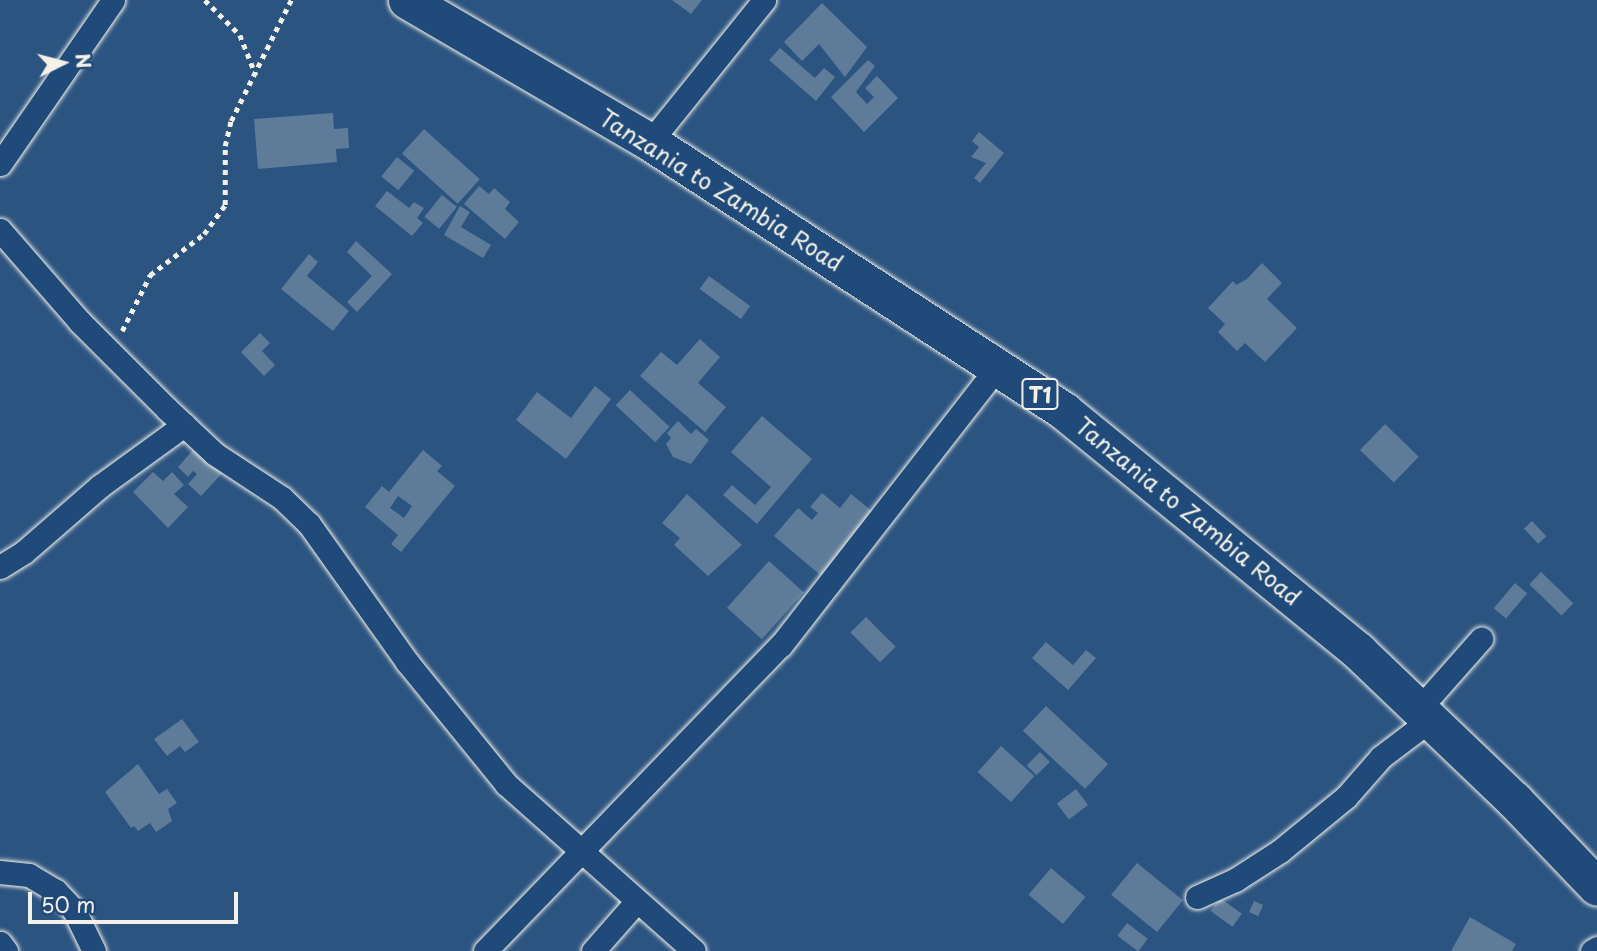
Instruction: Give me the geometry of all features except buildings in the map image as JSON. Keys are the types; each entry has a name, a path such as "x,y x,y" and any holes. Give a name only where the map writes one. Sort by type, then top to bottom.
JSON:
{"highway":[{"name":"Tanzania to Zambia Road","path":"407,0 650,142 1064,411 1358,651 1597,887"}],"street":[{"path":"0,164 113,0"},
{"path":"650,142 764,0"},
{"path":"0,230 37,276 184,425 225,462 282,498 309,524 407,662 506,784 694,951"},
{"path":"485,951 781,645 998,366"},
{"path":"0,567 24,552 100,486 184,425"},
{"path":"1198,897 1235,880 1280,850 1346,797 1381,757 1424,715 1480,639"},
{"path":"0,872 29,875 56,891 74,909 94,951"},
{"path":"593,951 636,902"},
{"path":"0,943 6,951"},
{"path":"1592,951 1597,948"}],"path":[{"path":"205,0 240,35 257,76"},
{"path":"112,353 150,275 204,234 225,205 225,146 232,121 257,76 290,0"}]}
